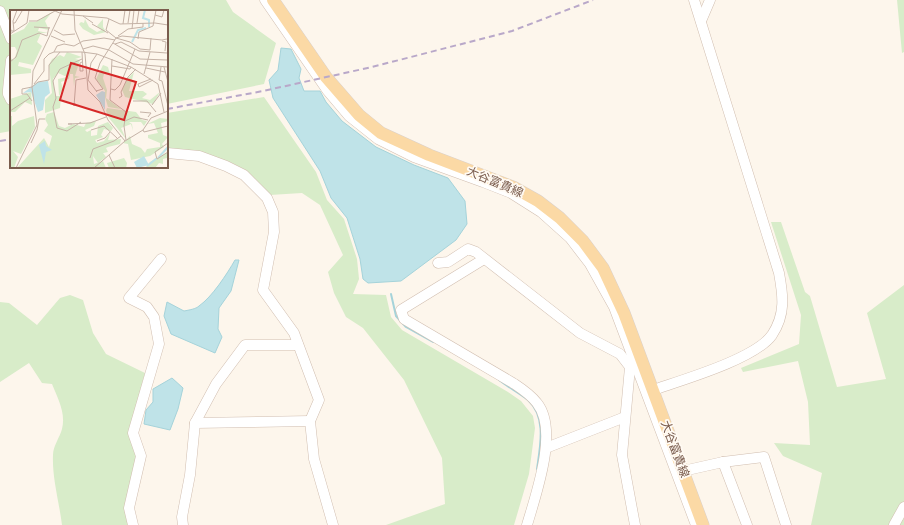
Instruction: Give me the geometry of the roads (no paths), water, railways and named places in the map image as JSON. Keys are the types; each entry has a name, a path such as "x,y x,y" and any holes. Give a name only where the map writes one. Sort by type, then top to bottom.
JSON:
{"main road":[{"name":"大谷富貴線","path":"273,0 326,77 360,115 382,133 429,155 513,187 538,201 560,218 583,241 603,268 614,289 703,525"}],"street":[{"path":"265,0 327,90 349,116 378,139 414,157 510,193 541,212 570,238 590,264 614,307 696,525"},
{"path":"653,390 738,359 758,347 772,335 780,317 783,295 778,273 694,0"},
{"path":"701,21 710,0"},
{"path":"0,11 10,36"},
{"path":"10,70 8,90 10,98"},
{"path":"168,152 199,156 226,166 244,175 267,198 273,212 274,232 263,290 294,333 319,400 310,421 314,459 333,525"},
{"path":"438,263 448,262 468,249 476,252 580,333 620,354 630,367 622,455 635,525"},
{"path":"132,525 129,508 141,456 133,433 159,344 154,317 147,307 129,298 161,259"},
{"path":"484,259 401,310 404,319 526,391 538,404 545,419 546,448 541,477 528,525"},
{"path":"183,525 182,517 190,475 195,423 216,384 245,344 298,345"},
{"path":"546,448 625,417"},
{"path":"195,423 310,421"},
{"path":"683,471 723,462 764,457 786,525"},
{"path":"723,462 747,525"},
{"path":"894,525 904,506"}],"water":[{"path":"281,48 291,49 301,69 299,78 304,91 320,91 326,102 342,121 376,147 414,165 448,178 465,201 467,224 456,240 401,281 368,283 363,279 360,259 347,218 331,198 320,171 273,98 269,80 278,70"},
{"path":"235,260 239,260 231,291 219,308 218,329 222,337 215,353 171,334 164,316 167,302 184,311 198,307 214,291"},
{"path":"172,378 183,388 178,409 170,430 144,424 146,410 153,402 153,389"}],"waterway":[{"path":"391,294 396,316 406,327 433,342"},
{"path":"499,380 528,400 538,415 541,433 537,469"}],"railway":[{"path":"168,109 263,91 372,67 512,31 593,0"},
{"path":"0,141 10,139"}]}
